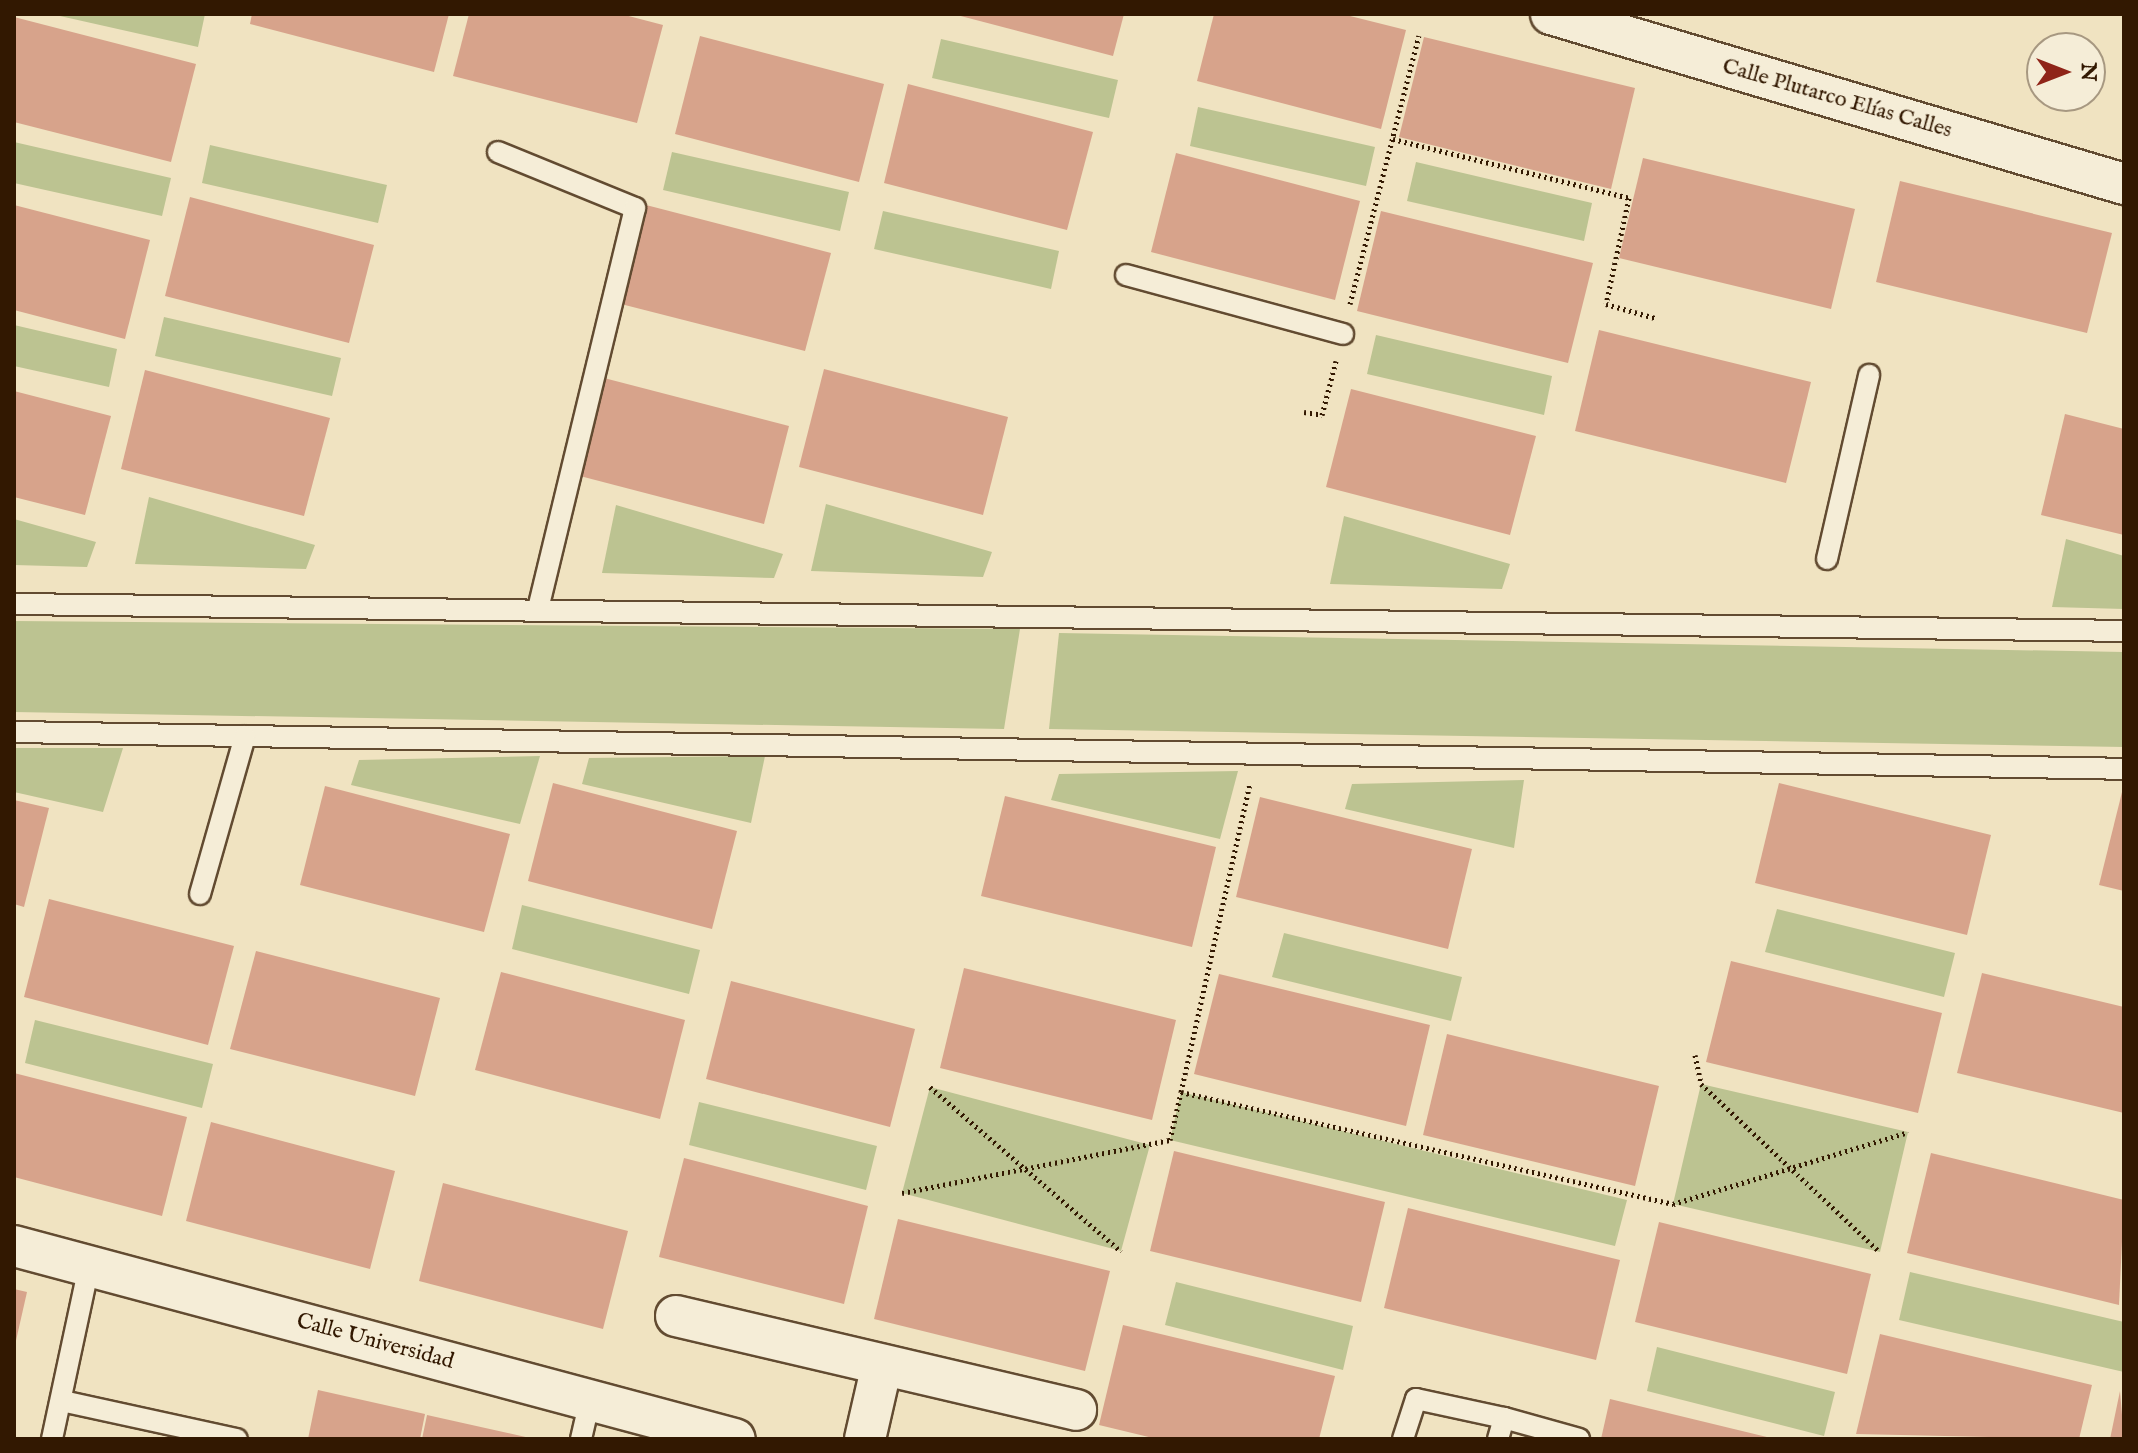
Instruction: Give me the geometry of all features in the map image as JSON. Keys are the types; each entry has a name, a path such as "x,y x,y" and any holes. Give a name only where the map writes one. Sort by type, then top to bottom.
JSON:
{"street":[{"name":"Calle Plutarco Elías Calles","path":"1551,14 2124,184"},
{"name":"Calle Universidad","path":"14,1246 735,1439"},
{"path":"676,1316 1076,1410"},
{"path":"865,1439 882,1365"}],"lane":[{"path":"498,152 635,208 538,609"},
{"path":"1126,275 1343,334"},
{"path":"1827,559 1869,375"},
{"path":"14,604 2124,631"},
{"path":"14,732 2124,769"},
{"path":"200,894 245,736"},
{"path":"52,1439 89,1266"},
{"path":"1403,1439 1416,1399 1504,1418 1579,1439"},
{"path":"581,1439 590,1400"},
{"path":"62,1401 149,1430 237,1439"},
{"path":"1498,1439 1504,1418"}],"path":[{"path":"1304,412 1322,415 1419,36"},
{"path":"1393,139 1629,198 1606,304 1655,318"},
{"path":"902,1193 1170,1140 1256,755"},
{"path":"1695,1055 1701,1084 1880,1252"},
{"path":"930,1087 1121,1251"},
{"path":"1181,1092 1673,1204 1908,1132"}],"green space":[{"path":"51,14 205,14 198,47"},
{"path":"941,39 1118,80 1109,118 932,78"},
{"path":"1198,107 1375,147 1366,186 1190,146"},
{"path":"14,142 171,178 162,216 14,183"},
{"path":"210,145 387,185 378,223 202,183"},
{"path":"672,152 849,192 840,231 663,190"},
{"path":"1416,162 1592,203 1584,241 1407,201"},
{"path":"883,211 1059,251 1051,289 874,249"},
{"path":"164,317 341,358 332,396 155,356"},
{"path":"14,325 117,349 109,387 14,366"},
{"path":"1376,335 1552,376 1544,415 1367,374"},
{"path":"149,497 315,545 306,569 135,564"},
{"path":"826,504 992,552 983,577 811,571"},
{"path":"616,505 783,554 774,578 602,573"},
{"path":"1344,516 1510,564 1502,589 1330,584"},
{"path":"14,519 96,542 87,567 14,565"},
{"path":"2066,539 2124,556 2124,609 2052,607"},
{"path":"14,621 1020,629 1004,729 14,712"},
{"path":"1059,633 2124,652 2124,747 1049,729"},
{"path":"14,748 123,748 103,812 14,792"},
{"path":"540,756 520,824 351,785 359,760"},
{"path":"765,756 751,823 582,784 589,758"},
{"path":"1238,771 1220,839 1051,800 1059,774"},
{"path":"1524,780 1514,848 1345,809 1352,784"},
{"path":"522,905 700,950 689,994 512,949"},
{"path":"1777,909 1955,953 1944,997 1765,952"},
{"path":"1284,933 1462,977 1451,1021 1272,977"},
{"path":"35,1020 213,1064 202,1108 25,1063"},
{"path":"1701,1084 1908,1132 1880,1252 1673,1204"},
{"path":"930,1087 1150,1145 1121,1251 902,1193"},
{"path":"1181,1092 1627,1200 1615,1246 1170,1140"},
{"path":"699,1102 877,1146 866,1190 689,1145"},
{"path":"1910,1272 2124,1322 2124,1372 1899,1320"},
{"path":"1176,1282 1353,1326 1343,1370 1165,1325"},
{"path":"1657,1347 1835,1392 1824,1436 1647,1391"}],"building":[{"path":"252,14 449,14 434,72 250,24"},
{"path":"469,14 621,14 663,25 637,123 453,76"},
{"path":"953,14 1124,14 1113,56"},
{"path":"1214,14 1342,14 1406,30 1381,129 1197,81"},
{"path":"14,17 196,64 171,162 14,122"},
{"path":"700,36 884,84 859,182 675,134"},
{"path":"1424,37 1635,88 1611,189 1399,137"},
{"path":"908,84 1093,132 1067,230 884,183"},
{"path":"1176,153 1360,201 1335,300 1151,252"},
{"path":"1643,158 1855,209 1831,309 1619,258"},
{"path":"1900,181 2112,233 2087,333 1876,282"},
{"path":"190,197 374,245 349,343 165,296"},
{"path":"14,205 150,240 125,339 14,310"},
{"path":"646,205 831,253 805,351 621,304"},
{"path":"1381,211 1593,263 1568,363 1357,311"},
{"path":"1599,330 1811,382 1786,483 1575,431"},
{"path":"824,369 1008,417 983,515 799,467"},
{"path":"145,370 330,418 304,516 121,469"},
{"path":"604,378 789,426 764,524 580,476"},
{"path":"1351,389 1536,436 1510,535 1326,487"},
{"path":"14,391 111,416 85,515 14,497"},
{"path":"2065,414 2124,429 2124,535 2041,515"},
{"path":"553,783 737,831 712,929 528,881"},
{"path":"1779,783 1991,835 1967,935 1755,883"},
{"path":"325,786 510,834 484,932 300,885"},
{"path":"2124,788 2124,891 2099,885"},
{"path":"1005,796 1216,847 1192,947 981,896"},
{"path":"1260,797 1472,849 1448,949 1236,897"},
{"path":"14,800 49,808 24,907 14,904"},
{"path":"49,899 234,946 208,1045 24,997"},
{"path":"256,951 440,998 415,1096 230,1049"},
{"path":"1731,961 1942,1013 1918,1113 1706,1062"},
{"path":"964,968 1176,1020 1152,1120 940,1068"},
{"path":"501,972 685,1020 660,1119 475,1070"},
{"path":"1982,973 2124,1007 2124,1113 1957,1073"},
{"path":"1219,974 1430,1025 1406,1126 1194,1074"},
{"path":"731,981 915,1029 890,1127 706,1079"},
{"path":"1447,1034 1659,1086 1635,1186 1423,1135"},
{"path":"14,1073 187,1117 162,1216 14,1177"},
{"path":"211,1122 395,1171 370,1269 186,1221"},
{"path":"1174,1151 1385,1202 1361,1302 1150,1251"},
{"path":"1931,1153 2124,1200 2119,1305 1907,1253"},
{"path":"684,1158 868,1206 844,1304 659,1257"},
{"path":"443,1183 628,1231 603,1329 419,1281"},
{"path":"1408,1208 1620,1260 1596,1360 1384,1308"},
{"path":"898,1219 1110,1271 1085,1371 874,1319"},
{"path":"1659,1222 1871,1274 1847,1374 1635,1322"},
{"path":"14,1289 27,1292 15,1345 14,1345"},
{"path":"1123,1325 1335,1376 1319,1439 1157,1439 1099,1425"},
{"path":"1880,1334 2092,1385 2079,1439 1856,1434"},
{"path":"318,1390 425,1414 420,1439 308,1439"},
{"path":"2120,1391 2124,1439 2110,1439"},
{"path":"1610,1399 1771,1438 1771,1439 1601,1439"},
{"path":"427,1415 530,1438 530,1439 422,1439"}]}
